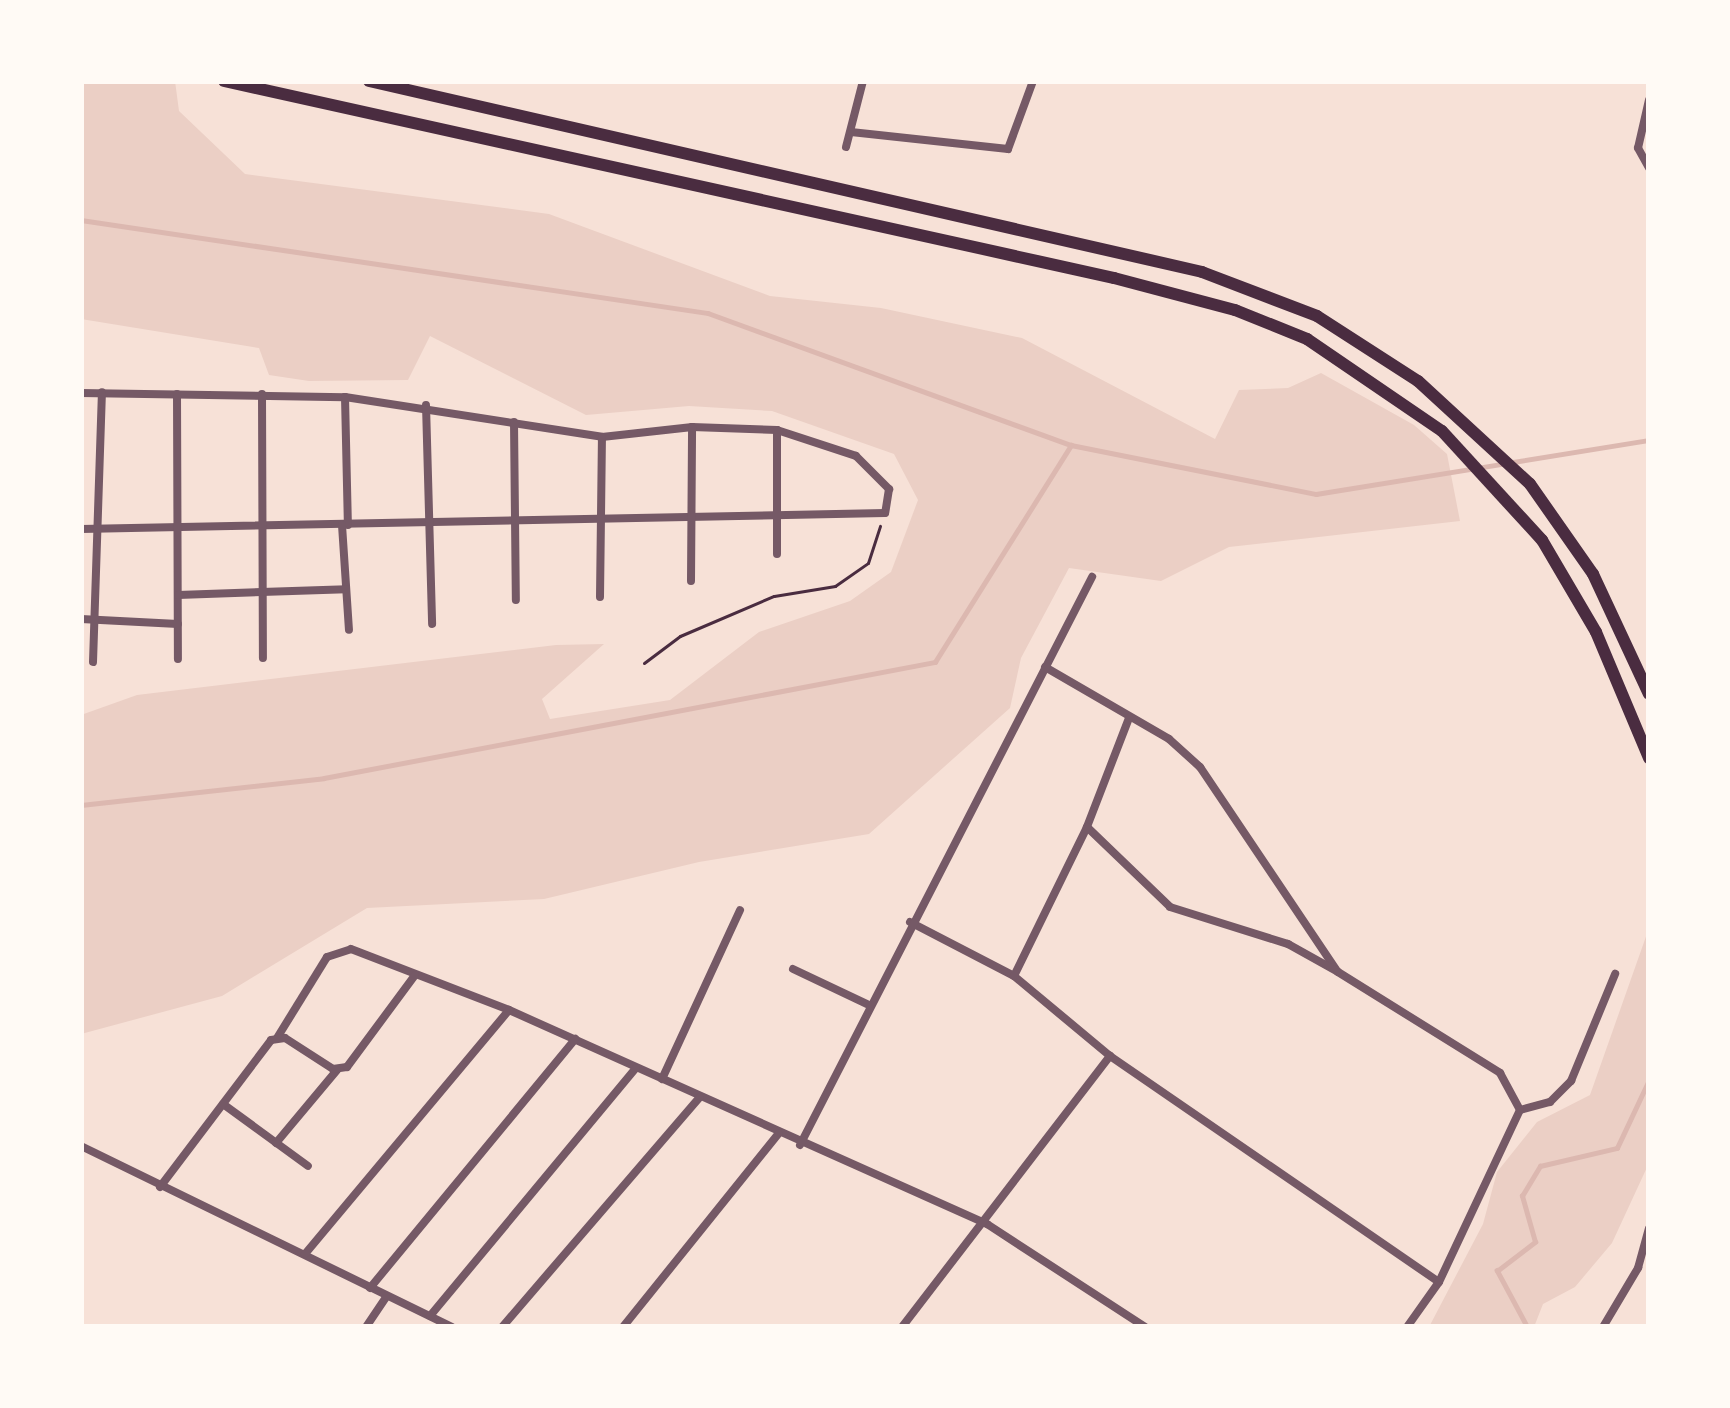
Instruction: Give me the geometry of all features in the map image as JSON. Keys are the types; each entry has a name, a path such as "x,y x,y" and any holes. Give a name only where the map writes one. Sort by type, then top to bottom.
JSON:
{"highway":[{"path":"224,81 398,114 1235,310 1372,377 1492,482 1566,578 1649,758"},
{"path":"370,81 1222,278 1374,347 1501,453 1575,543 1649,694"}],"street":[{"path":"846,147 863,81"},
{"path":"851,132 1008,149 1033,81"},
{"path":"1645,164 1649,100"},
{"path":"81,392 262,394 426,404 602,437 692,427 777,430 821,440 877,470 890,489 885,512 263,524 177,531 81,529"},
{"path":"93,662 103,392"},
{"path":"176,394 178,659"},
{"path":"262,394 263,658"},
{"path":"345,398 349,630"},
{"path":"426,404 432,624"},
{"path":"514,422 516,600"},
{"path":"691,581 692,427"},
{"path":"777,430 777,554"},
{"path":"600,597 602,437"},
{"path":"800,1145 867,1004 1092,577"},
{"path":"178,595 346,590"},
{"path":"81,619 178,624"},
{"path":"1045,667 1200,766 1338,972"},
{"path":"1014,976 1087,827 1129,718"},
{"path":"1087,827 1175,910 1288,944 1338,972 1500,1073 1520,1110"},
{"path":"662,1079 740,910"},
{"path":"910,922 1014,976 1110,1056 1439,1282"},
{"path":"160,1187 277,1038 336,950 509,1010 800,1145 987,1224 1145,1327"},
{"path":"793,970 867,1004"},
{"path":"1407,1327 1439,1282 1520,1110 1550,1102 1571,1081 1615,974"},
{"path":"277,1143 337,1070 355,1059 415,975"},
{"path":"305,1254 509,1010"},
{"path":"277,1038 337,1070"},
{"path":"370,1288 575,1039"},
{"path":"902,1327 987,1224 1110,1056"},
{"path":"430,1316 636,1068"},
{"path":"502,1327 700,1096"},
{"path":"224,1104 308,1166"},
{"path":"623,1327 778,1134"},
{"path":"81,1146 452,1327"},
{"path":"1603,1327 1638,1268 1649,1228"},
{"path":"366,1327 387,1296"}],"path":[{"path":"644,663 680,636 774,596 835,586 868,563 885,512"}],"shaded area":[{"path":"81,81 175,81 179,111 245,174 549,214 770,296 881,308 1022,338 1215,439 1239,390 1288,388 1321,373 1414,425 1447,454 1460,521 1229,547 1161,581 1069,568 1021,658 1010,708 869,834 699,862 544,899 367,908 222,996 81,1034 81,715 137,695 556,645 604,644 542,699 550,719 670,700 759,632 850,601 891,572 918,500 894,454 772,411 689,406 586,415 430,336 408,380 309,381 269,375 259,348 81,319"},
{"path":"1649,928 1649,1163 1612,1243 1575,1287 1543,1304 1534,1327 1429,1327 1483,1224 1497,1172 1537,1122 1590,1095"}],"waterway":[{"path":"81,220 708,313 1071,445 1316,494 1502,464"},
{"path":"1513,462 1649,440"},
{"path":"81,805 324,778 935,662 1071,445"},
{"path":"1527,1327 1497,1271 1535,1242 1522,1196 1540,1166 1617,1148 1649,1080"}]}
